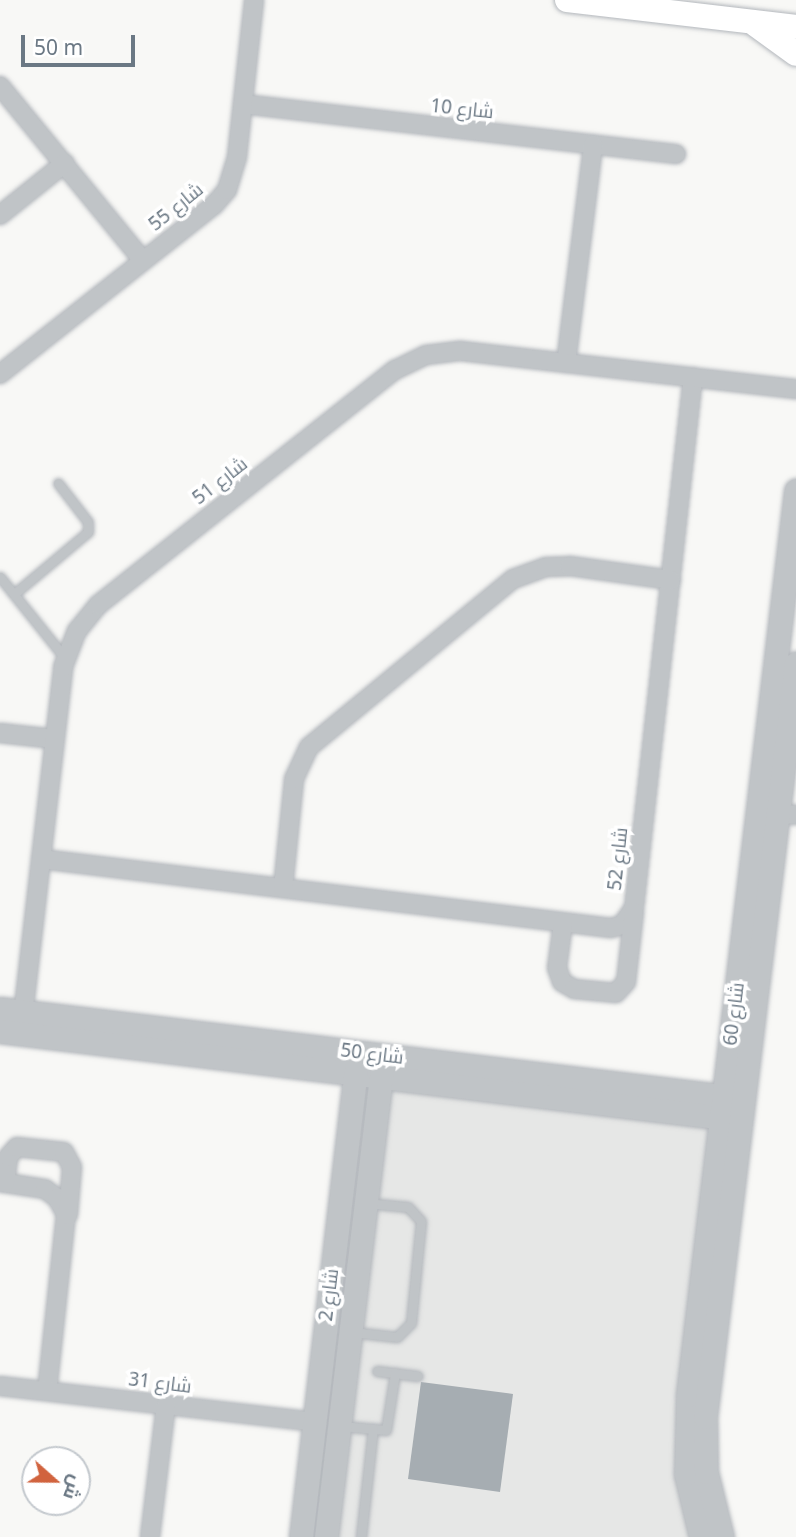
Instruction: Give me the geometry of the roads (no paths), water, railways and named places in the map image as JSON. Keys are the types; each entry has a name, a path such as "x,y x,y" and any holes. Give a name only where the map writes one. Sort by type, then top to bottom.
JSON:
{"main road":[{"path":"567,0 796,27"},
{"path":"749,22 796,54"}],"street":[{"name":"شارع 55","path":"0,374 214,205 227,190 235,168 254,0"},
{"path":"0,86 143,261"},
{"name":"شارع 10","path":"243,104 677,154"},
{"path":"566,363 593,145"},
{"path":"0,215 65,163"},
{"name":"شارع 51","path":"15,1026 41,859 65,658 77,631 98,605 405,364 449,351 796,389"},
{"name":"شارع 52","path":"41,859 617,928 630,918 634,908 693,377"},
{"name":"شارع 60","path":"777,813 796,490"},
{"path":"283,888 294,779 309,747 503,587 524,574 558,566 671,580"},
{"name":"شارع 60","path":"701,1537 688,1493 684,1434 777,813 796,663"},
{"path":"0,733 55,739"},
{"path":"563,923 557,968 562,982 574,989 616,993 626,982 634,908"},
{"name":"شارع 50","path":"0,1009 15,1026 732,1108"},
{"name":"شارع 2","path":"301,1537 357,1063"},
{"name":"شارع 2","path":"326,1537 381,1066"},
{"name":"شارع 60","path":"722,1537 708,1491 704,1426 732,1108"},
{"path":"47,1391 67,1222 72,1167 64,1152 17,1147 8,1157 3,1183 51,1193 62,1205 67,1222"},
{"name":"شارع 31","path":"0,1386 315,1422"},
{"path":"331,1403 339,1426 324,1444 315,1422 331,1403"},
{"path":"150,1537 166,1405"}],"lane":[{"path":"14,594 88,533 88,522 58,483"},
{"path":"0,577 65,658"},
{"path":"350,1332 397,1336 411,1323 421,1220 408,1207 365,1203"},
{"path":"377,1371 418,1376"},
{"path":"339,1426 373,1429 389,1426 395,1373"},
{"path":"361,1537 373,1429"}]}
